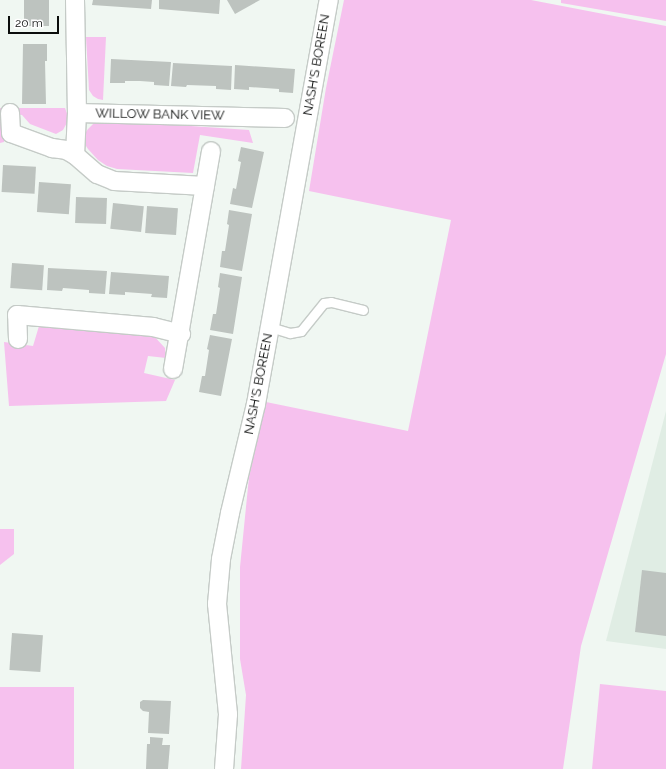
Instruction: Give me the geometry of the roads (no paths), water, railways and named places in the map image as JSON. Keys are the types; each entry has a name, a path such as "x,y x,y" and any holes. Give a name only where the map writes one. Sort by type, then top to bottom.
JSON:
{"street":[{"path":"75,0 77,113"},
{"name":"NASH'S BOREEN","path":"224,769 228,714 217,604 222,559 230,513 256,404 329,0"},
{"path":"10,113 10,133 52,148 66,150 75,155 98,174 114,181 205,186"},
{"name":"WILLOW BANK VIEW","path":"75,155 77,113 285,118"},
{"path":"173,369 181,334 211,151"},
{"path":"18,339 17,316 153,327 181,334"}],"lane":[{"path":"270,327 290,333 301,331 324,303 331,302 363,310"}]}
